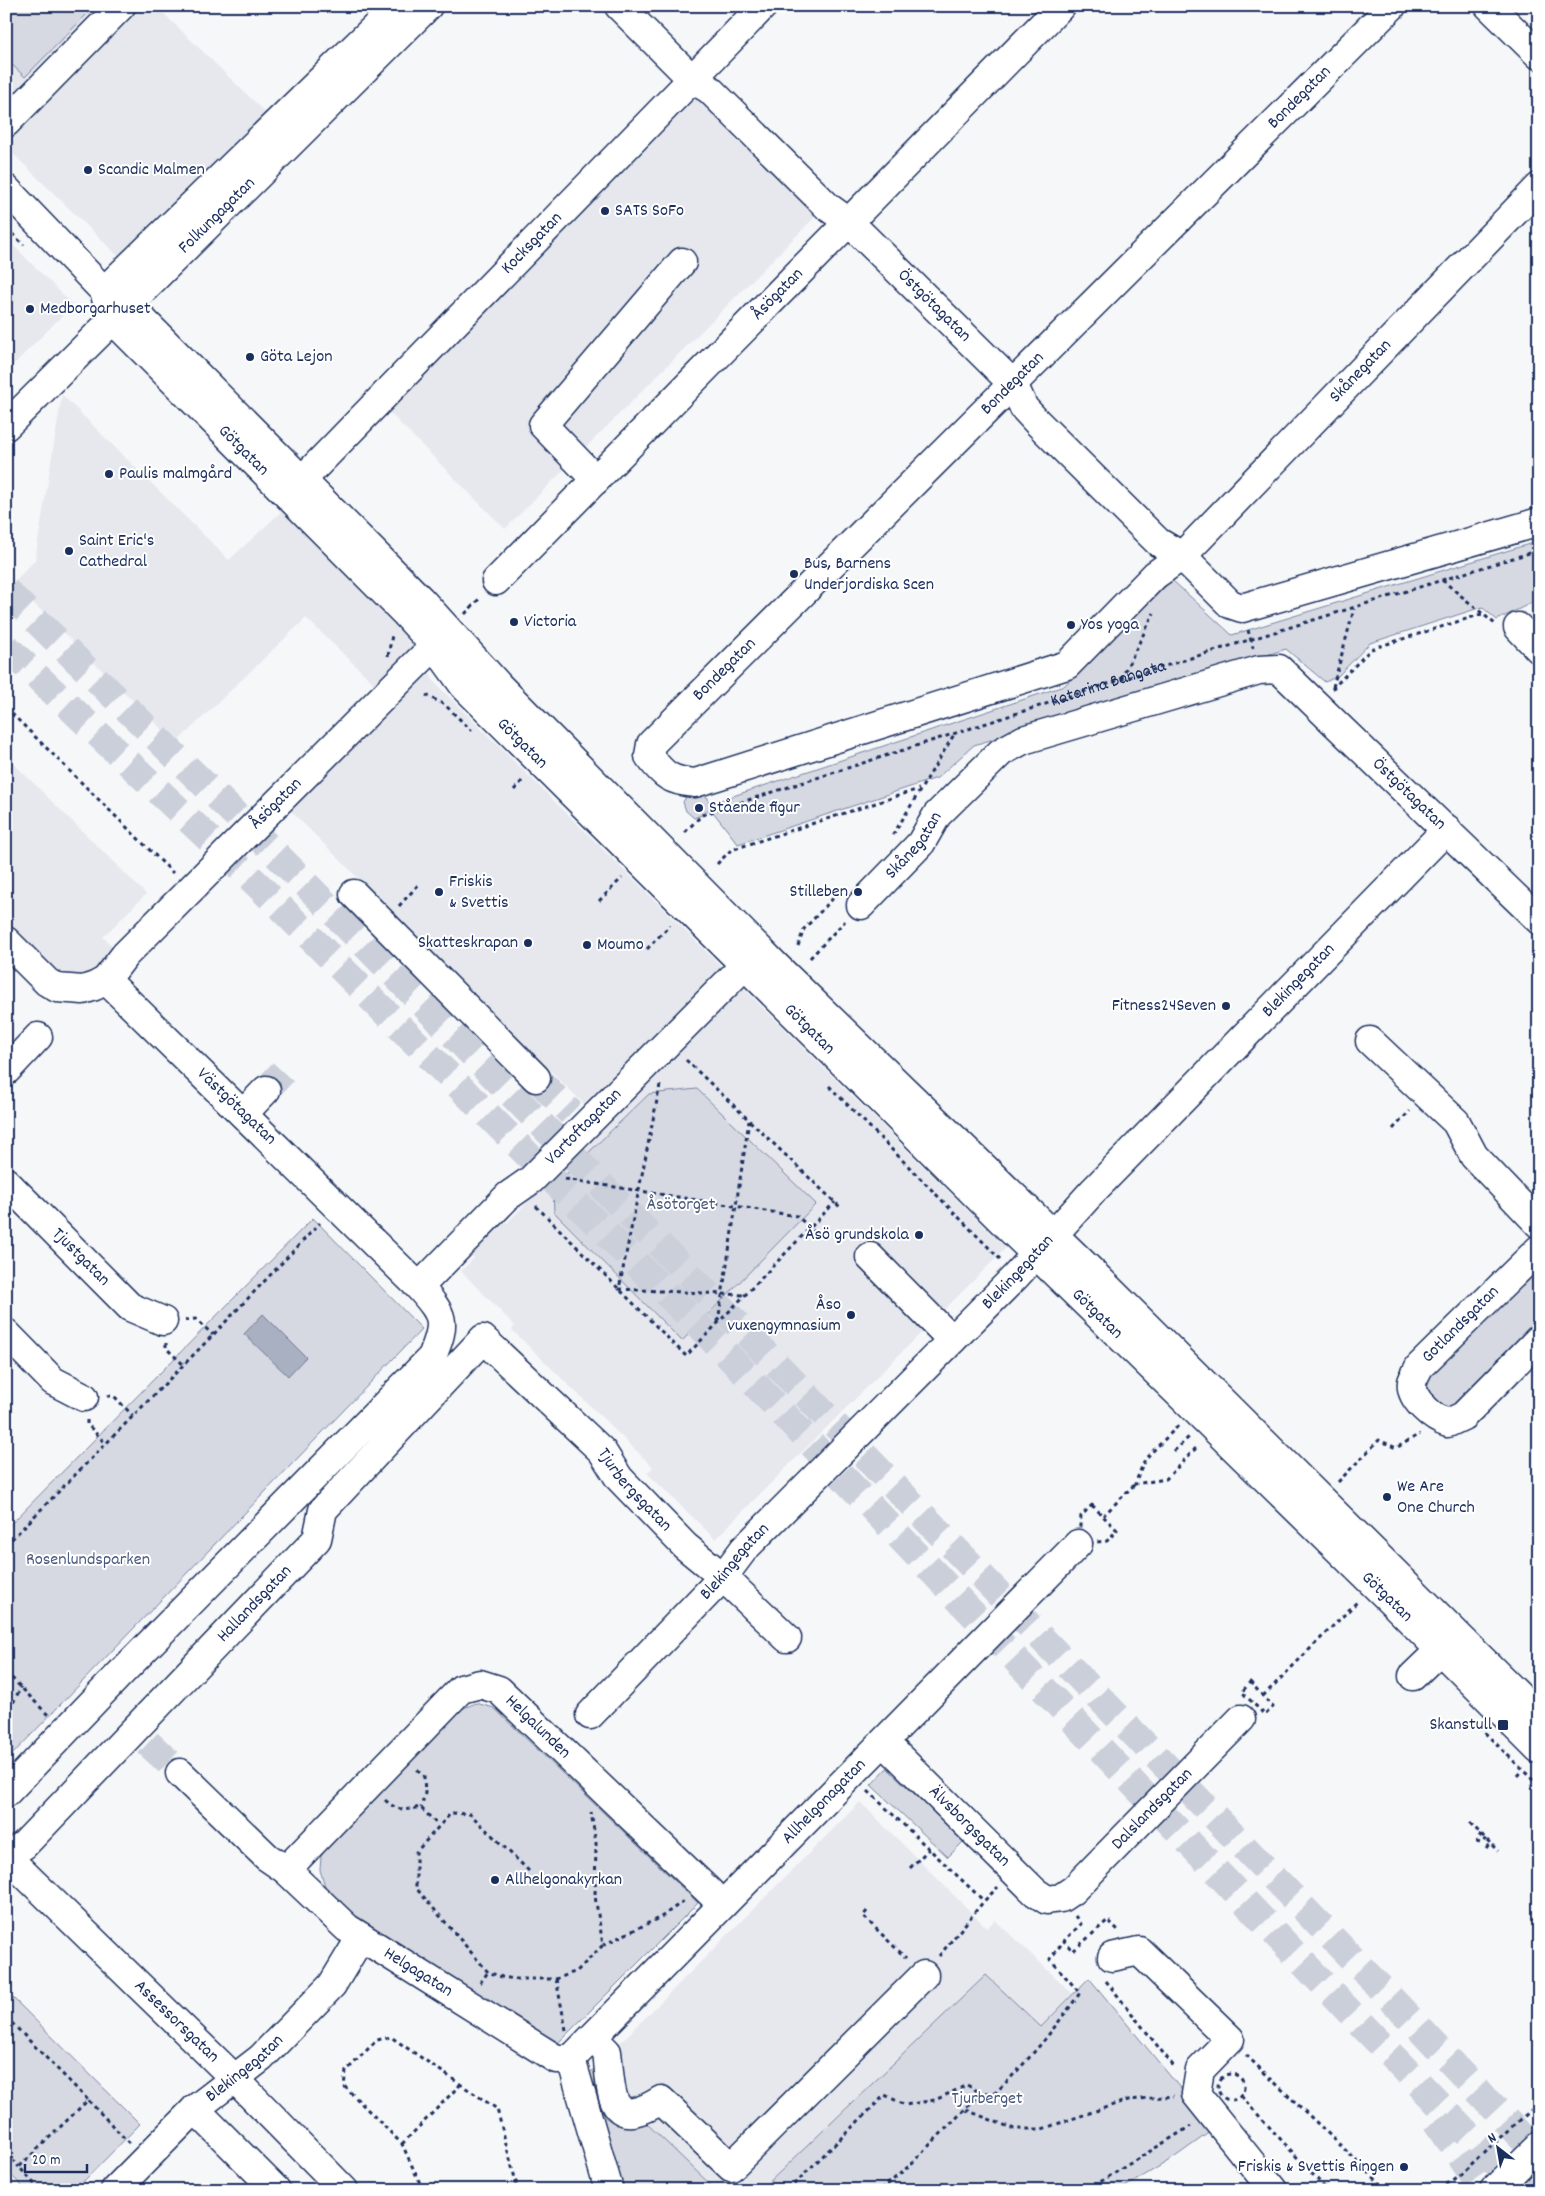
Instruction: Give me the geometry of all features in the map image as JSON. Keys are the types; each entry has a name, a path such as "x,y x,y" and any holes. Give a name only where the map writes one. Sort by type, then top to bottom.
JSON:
{"street":[{"path":"6,123 120,6"},
{"name":"Folkungagatan","path":"6,426 114,305 397,6"},
{"name":"Folkungagatan","path":"114,305 428,6"},
{"name":"Östgötagatan","path":"619,6 693,80 710,89 828,206 850,223 1013,384 1024,408 1158,542 1182,556 1230,604 1242,608"},
{"name":"Kocksgatan","path":"302,480 763,6"},
{"name":"Åsögatan","path":"496,582 850,223 1060,6"},
{"name":"Bondegatan","path":"657,766 649,756 651,744 1392,6"},
{"path":"1489,6 1539,56"},
{"name":"Skånegatan","path":"1067,665 1155,575 1182,556 1539,187"},
{"name":"Götgatan","path":"6,189 405,613 442,638 511,698 770,960 1044,1245 1539,1749"},
{"path":"596,480 543,425 682,262"},
{"name":"Götgatan","path":"114,305 302,480 442,638 464,686 746,964 1539,1716"},
{"path":"1242,608 1539,522"},
{"path":"1518,627 1539,648"},
{"name":"Åsögatan","path":"106,980 125,956 442,638"},
{"name":"Katarina Bangata","path":"657,766 676,782 695,784 1067,665"},
{"name":"Östgötagatan","path":"1269,669 1325,696 1447,829 1539,920"},
{"name":"Katarina Bangata","path":"1023,740 1269,669"},
{"name":"Skånegatan","path":"861,905 921,843 942,811 1001,752 1023,740"},
{"name":"Blekingegatan","path":"590,1714 723,1577 750,1543 952,1340 1447,829"},
{"path":"354,894 536,1078"},
{"path":"6,941 47,982 58,988 82,990 106,980"},
{"name":"Vartoftagatan","path":"419,1287 508,1196 531,1180 577,1120 746,964"},
{"name":"Västgötagatan","path":"6,1793 118,1676 432,1357 441,1337 440,1312 419,1287 106,980"},
{"path":"6,1071 38,1037"},
{"path":"1370,1041 1456,1122 1474,1156 1539,1224"},
{"path":"243,1114 266,1090"},
{"name":"Tjustgatan","path":"6,1182 130,1307 163,1321"},
{"name":"Gotlandsgatan","path":"1539,1249 1419,1367 1412,1383 1414,1395 1436,1419 1448,1423 1463,1416 1539,1339"},
{"path":"870,1258 952,1340"},
{"path":"6,1333 53,1381 84,1397"},
{"name":"Tjurbergsgatan","path":"483,1339 602,1451 619,1478 695,1556 723,1577 787,1638"},
{"name":"Hallandsgatan","path":"6,1856 24,1845 141,1736 317,1539 323,1510 483,1339"},
{"name":"Allhelgonagatan","path":"571,2059 592,2038 713,1895 851,1774 1078,1544"},
{"path":"1413,1676 1440,1650"},
{"name":"Helgalunden","path":"286,1870 461,1689 480,1684 499,1690 713,1895"},
{"name":"Dalslandsgatan","path":"1061,1898 1073,1890 1241,1718"},
{"name":"Älvsborgsgatan","path":"884,1742 1014,1871 1047,1900 1061,1898"},
{"name":"Helgagatan","path":"180,1773 267,1857 286,1870 347,1928 556,2059 571,2059"},
{"name":"Assessorsgatan","path":"6,1856 234,2078 344,2190"},
{"name":"Blekingegatan","path":"115,2190 196,2108 261,2058 332,1986 361,1937"},
{"path":"1112,1957 1139,1951 1230,2039 1200,2070 1203,2104 1273,2190"},
{"path":"592,2038 607,2052 610,2091 618,2107 628,2112 637,2111 647,2109 661,2100 731,2166 924,1975"},
{"path":"571,2059 609,2190"},
{"path":"196,2108 276,2190"},
{"path":"1494,2190 1539,2146"}],"path":[{"name":"Katarina Bangata","path":"685,832 702,815 1120,680 1251,641 1539,550"},
{"path":"1442,580 1495,624 1518,627"},
{"path":"1242,608 1251,641 1269,669"},
{"path":"1325,696 1354,608"},
{"path":"1120,680 1155,609"},
{"path":"1325,696 1371,649 1482,614"},
{"path":"6,708 190,890"},
{"name":"Skånegatan","path":"893,835 919,789 955,733"},
{"path":"514,790 523,780"},
{"path":"717,864 731,850 919,789"},
{"path":"599,901 622,878"},
{"path":"810,958 861,905"},
{"path":"647,949 670,925"},
{"path":"686,1060 842,1209"},
{"name":"Götgatan","path":"826,1084 1000,1259"},
{"path":"619,1289 641,1190 660,1085"},
{"path":"718,1322 749,1120"},
{"path":"557,1178 797,1216 817,1234"},
{"path":"532,1202 686,1356 835,1202"},
{"path":"6,1545 214,1335 336,1206"},
{"path":"619,1289 745,1295"},
{"path":"1103,1516 1136,1484 1145,1459 1179,1425"},
{"path":"1174,1451 1190,1436"},
{"path":"1338,1482 1379,1440 1396,1448 1401,1445"},
{"path":"1136,1484 1166,1480 1199,1445"},
{"path":"1081,1516 1092,1504 1118,1530 1107,1541"},
{"path":"1263,1696 1358,1602"},
{"path":"6,1672 52,1719"},
{"path":"1250,1682 1273,1707"},
{"path":"6,1716 21,1687"},
{"path":"414,1767 424,1777 425,1793 421,1808"},
{"path":"1517,1776 1522,1770"},
{"path":"851,1774 984,1901"},
{"path":"383,1797 394,1808 406,1810 421,1808"},
{"path":"590,1806 596,1843 594,1896 603,1945"},
{"path":"421,1808 438,1825"},
{"path":"529,1871 470,1814 451,1814 438,1825 416,1852 416,1888 488,1972 515,1979 556,1979 577,1971 603,1945 713,1895"},
{"path":"1470,1823 1491,1844"},
{"path":"1486,1839 1482,1842 1477,1842 1481,1834 1491,1844 1498,1851"},
{"path":"910,1868 929,1849"},
{"path":"867,1911 863,1916 924,1975 984,1901 1014,1871"},
{"path":"1064,1942 1073,1951 1108,1920 1118,1930 1101,1946 1112,1957 1106,1981 1203,2104"},
{"path":"788,2190 885,2094 905,2105 935,2100 952,2094 967,2084 981,2093 995,2093 1016,2073 1080,1993 1050,1959 1081,1924"},
{"path":"556,1979 571,2059"},
{"path":"6,2017 130,2144"},
{"path":"423,2190 402,2144 344,2086 346,2071 377,2040 391,2037 497,2109 518,2190"},
{"path":"1230,2039 1387,2190"},
{"path":"1232,2073 1239,2076 1244,2082 1245,2089 1241,2096 1234,2100 1226,2100 1220,2095 1217,2088 1219,2080 1224,2075 1232,2073"},
{"path":"402,2144 460,2085"},
{"path":"881,2190 909,2166 981,2093"},
{"path":"1241,2096 1327,2190"},
{"path":"19,2167 88,2100"},
{"path":"966,2110 1014,2130 1042,2129 1128,2100 1203,2104"},
{"path":"1440,2190 1539,2103"},
{"path":"1087,2190 1203,2104"},
{"path":"6,2154 40,2190"}],"shaded area":[{"path":"6,6 156,6 268,115 131,253 118,256 6,147 6,102 11,97 6,92"},
{"path":"691,81 827,205 505,529 377,400"},
{"name":"Medborgarhuset","path":"6,238 73,305 6,372"},
{"path":"62,395 229,560 283,510 393,618 436,684 1006,1248 715,1539 647,1473 653,1467 512,1330 515,1326 461,1271 474,1258 470,1253 503,1220 507,1223 604,1124 280,800 386,695 306,618 176,743 13,583 35,560"},
{"path":"6,756 146,894 103,937 123,957 76,992 6,943"},
{"path":"860,1802 987,1928 995,1920 1073,1994 1041,2027 986,1975 761,2190 716,2190 641,2119 632,2124 622,2125 611,2122 603,2116 596,2096 601,2062"}],"green space":[{"path":"6,6 95,6 25,77 6,59"},
{"path":"1539,541 1539,599 1497,620 1482,607 1370,643 1338,676 1325,682 1286,649 974,745 937,778 738,844 710,808 702,815 694,818 686,811 683,802 688,794 700,791 708,798 709,804 1064,686 1172,580 1232,635"},
{"name":"Åsötorget","path":"697,1089 816,1204 682,1341 554,1212 553,1187 649,1094"},
{"name":"Rosenlundsparken","path":"313,1218 422,1329 6,1761 6,1529"},
{"path":"1539,1262 1539,1330 1464,1406 1446,1409 1427,1388 1431,1370"},
{"path":"476,1703 494,1708 698,1903 558,2043 382,1941 326,1889 320,1870 321,1856 333,1838 454,1712"},
{"path":"887,1768 964,1841 948,1857 871,1785"},
{"name":"Tjurberget","path":"986,1975 1041,2027 1089,1978 1214,2129 1175,2157 1120,2190 761,2190"},
{"path":"6,1991 140,2124 75,2190 26,2190 6,2170"},
{"path":"601,2062 596,2093 597,2106 601,2113 606,2118 619,2123 634,2122 641,2118 716,2190 615,2190 584,2079"}],"water":[{"path":"263,1314 306,1357 288,1376 244,1334"}],"tunnel":[{"path":"6,591 285,863 741,1328 1398,2006 1539,2155"},
{"path":"6,647 260,887 720,1347 1362,2025 1522,2190"},
{"path":"266,1090 283,1072"},
{"path":"536,1078 571,1113"},
{"path":"148,1743 180,1773"},
{"path":"1436,2121 1483,2190"}],"place":[{"name":"Scandic Malmen","path":"88,170"},
{"name":"SATS SoFo","path":"605,211"},
{"name":"Medborgarhuset","path":"30,309"},
{"name":"Göta Lejon","path":"250,357"},
{"name":"Paulis malmgård","path":"109,474"},
{"name":"Saint Eric's Cathedral","path":"69,551"},
{"name":"Bus, Barnens Underjordiska Scen","path":"794,574"},
{"name":"Victoria","path":"514,622"},
{"name":"Yos yoga","path":"1071,625"},
{"name":"Stående figur","path":"699,808"},
{"name":"Friskis & Svettis","path":"439,892"},
{"name":"Stilleben","path":"858,892"},
{"name":"Skatteskrapan","path":"528,943"},
{"name":"Moumo","path":"587,945"},
{"name":"Fitness24Seven","path":"1226,1006"},
{"name":"Åsö grundskola","path":"919,1235"},
{"name":"Åso vuxengymnasium","path":"851,1315"},
{"name":"We Are One Church","path":"1387,1497"},
{"name":"Skanstull","path":"1503,1725"},
{"name":"Allhelgonakyrkan","path":"495,1880"},
{"name":"Friskis & Svettis Ringen","path":"1404,2167"}]}
